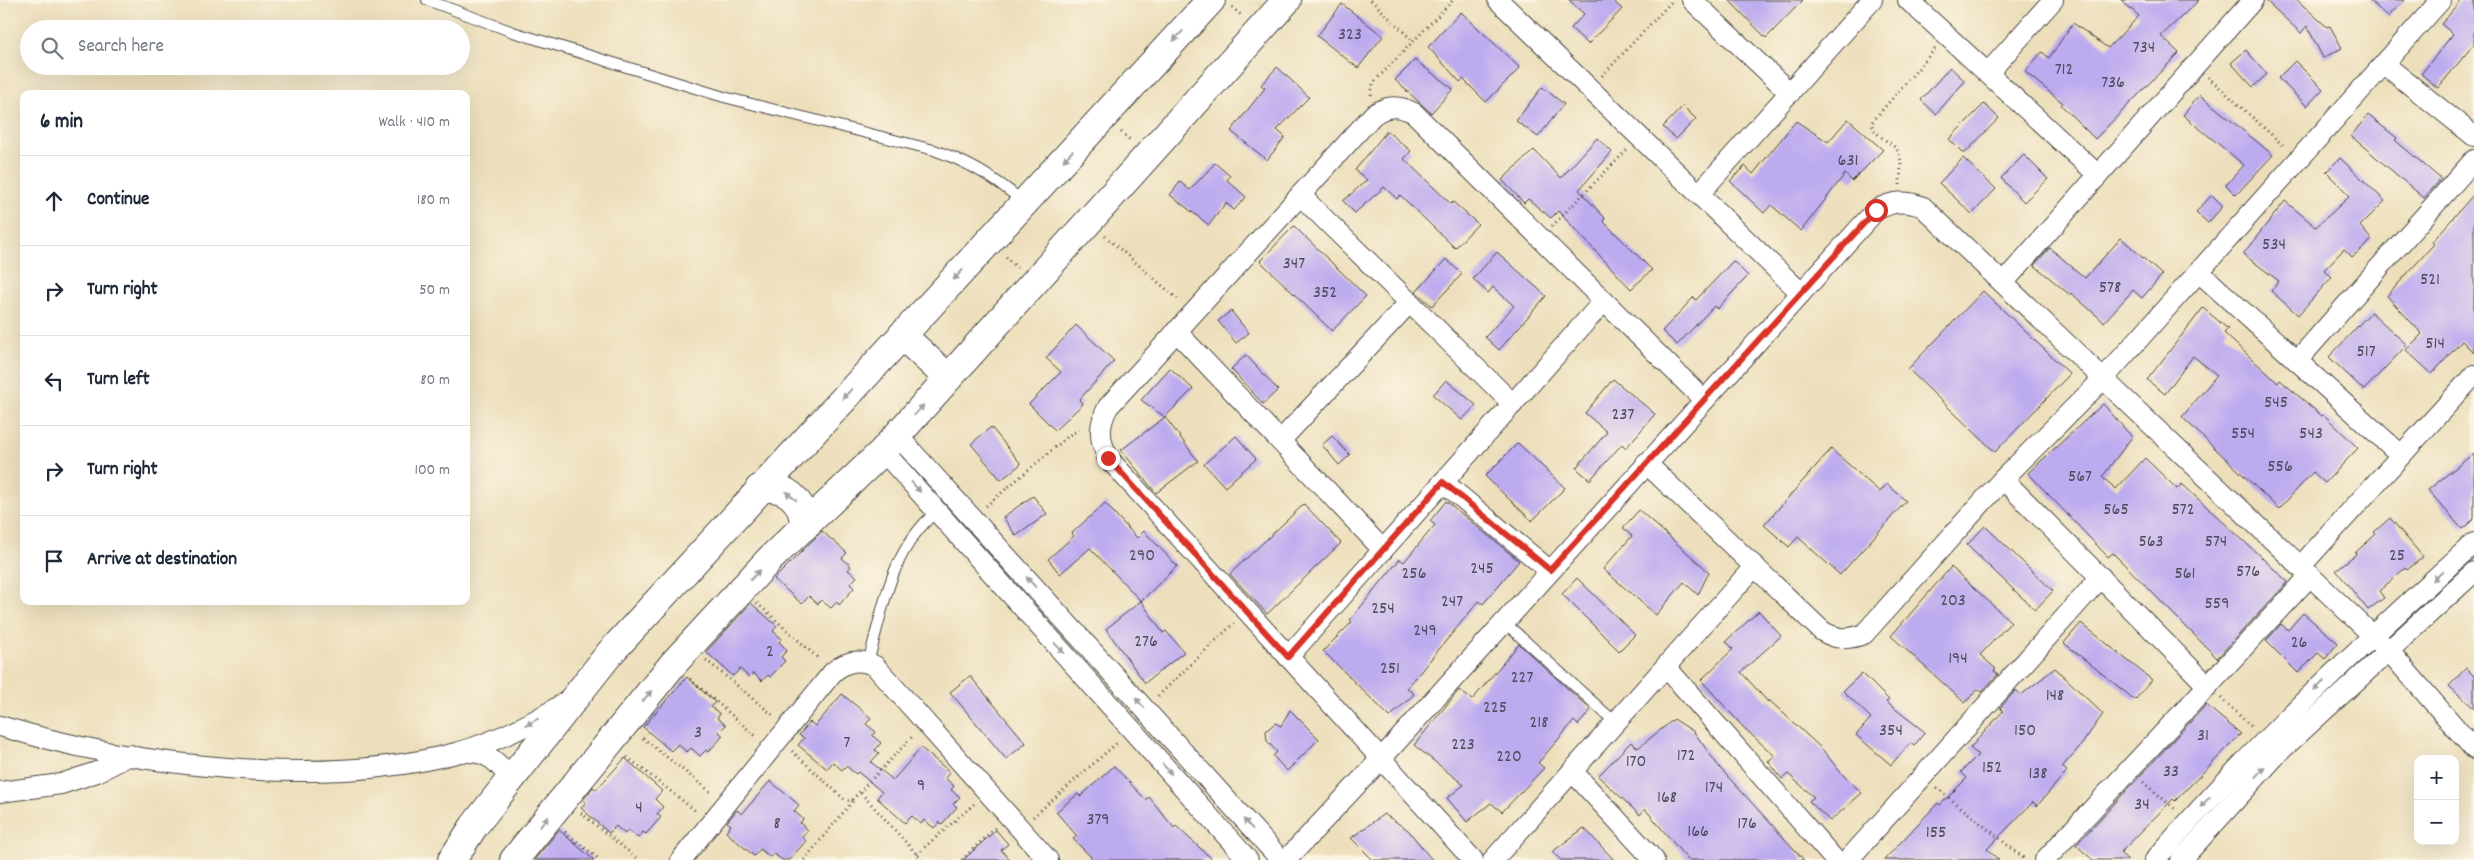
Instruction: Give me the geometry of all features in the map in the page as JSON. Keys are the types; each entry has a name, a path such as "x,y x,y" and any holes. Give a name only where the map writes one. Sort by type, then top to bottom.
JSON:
{"street":[{"path":"452,860 474,826 610,653 1210,0"},
{"path":"514,860 616,732 681,655 804,527 890,443 1287,0"},
{"path":"1498,0 1801,293"},
{"path":"1692,0 1790,93"},
{"path":"1699,194 1872,0"},
{"path":"1908,0 2098,175"},
{"path":"1988,73 2053,0"},
{"path":"2003,283 2253,0"},
{"path":"1646,463 1822,631 1837,638 1854,638 1864,634 2003,479 2103,379 2441,0"},
{"path":"2384,64 2474,136"},
{"path":"1473,860 1108,458 1102,446 1100,432 1102,419 1108,407 1373,114 1382,108 1393,106 1404,108 1414,113 1704,400"},
{"path":"2297,361 2474,160"},
{"path":"1300,195 1513,404"},
{"path":"1286,860 1381,759 1503,621 1876,210 1900,202 1924,207 2388,650 2474,748"},
{"path":"2198,272 2401,455"},
{"path":"1280,441 1410,302"},
{"path":"1288,657 1603,302"},
{"path":"1176,331 1382,550"},
{"path":"902,335 948,378"},
{"path":"2044,860 2208,686 2401,455 2474,375"},
{"path":"890,443 937,511 1248,860"},
{"path":"890,443 972,518 1281,860"},
{"path":"2003,479 2208,686"},
{"path":"1443,482 1550,570"},
{"path":"759,489 770,487 782,489 792,495 800,504 804,515 804,527"},
{"path":"2155,860 2188,821 2265,738 2372,635 2474,543"},
{"path":"1493,860 1755,566"},
{"path":"2181,860 2278,753 2474,572"},
{"path":"1848,860 2101,577"},
{"path":"687,858 711,823 833,672 847,662 868,663 875,666 1048,860"},
{"path":"1666,667 1835,860"},
{"path":"0,726 33,736 130,755 267,770 325,770 383,766 458,752 518,729 574,697"},
{"path":"458,752 475,752 490,756 502,767 510,780"},
{"path":"0,792 61,784 97,772 130,755"},
{"path":"1573,772 1654,860"}],"lane":[{"path":"427,0 513,32 724,97 934,150 973,166 991,176 1024,203"},
{"path":"868,663 899,558 915,532 937,511"},
{"path":"1503,621 1616,723"}],"path":[{"path":"1371,0 1413,41"},
{"path":"1382,108 1371,95 1373,83 1453,0"},
{"path":"1590,89 1673,0"},
{"path":"1900,202 1900,154 1874,130 1872,122 1947,35"},
{"path":"2195,65 2299,159"},
{"path":"1105,115 1147,158"},
{"path":"1540,239 1640,137"},
{"path":"1090,222 1193,312"},
{"path":"989,241 1034,284"},
{"path":"972,518 1072,432 1086,429 1100,432"},
{"path":"742,590 833,672"},
{"path":"1145,709 1246,611"},
{"path":"681,655 779,739"},
{"path":"681,655 779,739 845,800 853,801"},
{"path":"2208,686 2265,738"},
{"path":"804,860 853,801 925,723"},
{"path":"962,860 1132,730"},
{"path":"616,732 726,804"},
{"path":"616,732 711,823"},
{"path":"2129,770 2188,821"},
{"path":"1923,776 2026,860"},
{"path":"917,854 988,792"},
{"path":"861,793 922,860"},
{"path":"555,808 600,860"},
{"path":"555,808 640,860"}],"building":[{"path":"1569,0 1612,0 1622,9 1588,44 1571,28 1584,14"},
{"path":"1729,0 1803,0 1766,38"},
{"path":"2121,0 2199,0 2161,36 2179,53 2095,139 2061,105 2063,103 2025,72 2042,52 2049,58 2073,23 2108,48 2139,16"},
{"path":"2265,0 2297,0 2327,27 2330,26 2342,48 2323,58 2307,26 2301,33"},
{"path":"2369,0 2404,0 2388,17"},
{"path":"2462,0 2474,0 2474,44 2438,88 2421,74 2453,34 2441,24"},
{"path":"1342,4 1383,36 1358,68 1317,36"},
{"path":"1461,12 1520,68 1486,102 1463,79 1460,82 1428,47"},
{"path":"2246,50 2267,74 2253,87 2231,63"},
{"path":"1415,60 1453,89 1431,113 1395,80"},
{"path":"2295,61 2323,89 2307,106 2278,78"},
{"path":"1277,67 1309,97 1277,130 1285,137 1267,160 1231,131 1265,88 1261,85"},
{"path":"1950,67 1965,81 1936,114 1921,100"},
{"path":"1542,87 1564,104 1538,137 1516,121"},
{"path":"2200,95 2273,155 2236,195 2226,185 2244,165 2183,115"},
{"path":"1984,104 1999,118 1964,154 1949,139"},
{"path":"1683,106 1696,119 1676,139 1663,127"},
{"path":"2368,115 2397,138 2395,140 2441,179 2424,198 2351,136"},
{"path":"1848,119 1883,150 1852,181 1845,174 1801,231 1771,205 1764,213 1730,181 1745,166 1753,174 1796,121 1828,142"},
{"path":"1387,131 1411,151 1404,159 1451,204 1453,202 1478,224 1455,248 1400,195 1397,199 1384,187 1355,213 1343,201 1367,180 1355,170"},
{"path":"1597,138 1612,152 1579,190 1605,218 1603,221 1652,270 1631,289 1558,211 1551,218 1528,199 1524,203 1502,180 1534,150 1561,178"},
{"path":"2024,155 2048,179 2024,202 2001,178"},
{"path":"1963,158 1996,189 1972,214 1939,183"},
{"path":"2340,158 2385,201 2360,226 2372,240 2352,257 2344,249 2324,270 2332,277 2298,315 2271,291 2279,281 2243,254 2285,201 2316,227 2350,196 2326,172"},
{"path":"1215,163 1230,176 1227,180 1246,197 1234,210 1226,203 1209,225 1170,195 1180,182 1190,190"},
{"path":"2474,194 2474,353 2462,341 2432,374 2406,350 2422,334 2387,296 2434,244 2432,242"},
{"path":"2212,195 2223,206 2208,223 2196,212"},
{"path":"1294,226 1366,296 1332,331 1260,261"},
{"path":"2121,238 2162,275 2142,298 2133,290 2104,322 2071,293 2070,295 2034,265 2050,248 2085,278"},
{"path":"1497,252 1546,296 1499,350 1485,337 1514,306 1493,287 1488,293 1473,279"},
{"path":"1446,259 1462,274 1432,306 1416,292"},
{"path":"1733,261 1748,276 1717,309 1714,306 1677,345 1662,331 1694,297 1696,300"},
{"path":"1983,291 2070,374 1995,452 1908,369"},
{"path":"2203,308 2228,329 2224,333 2278,383 2280,380 2322,416 2324,415 2358,448 2325,483 2313,472 2279,509 2182,417 2217,375 2193,356 2165,394 2147,380"},
{"path":"1231,311 1249,333 1236,343 1218,321"},
{"path":"2371,312 2407,345 2364,390 2329,357"},
{"path":"1076,325 1114,361 1079,400 1083,404 1055,430 1029,404 1061,372 1046,358"},
{"path":"1246,355 1278,390 1263,404 1231,369"},
{"path":"1170,368 1193,389 1165,417 1141,400"},
{"path":"1613,379 1655,414 1626,448 1622,444 1590,480 1576,468 1607,432 1585,413"},
{"path":"1446,380 1476,405 1462,420 1433,395"},
{"path":"2103,404 2132,437 2102,477 2116,489 2145,458 2177,489 2182,484 2288,582 2217,658 2113,553 2108,557 2028,473"},
{"path":"1165,417 1198,461 1156,493 1121,450"},
{"path":"991,427 1021,464 1001,480 971,444"},
{"path":"1236,436 1256,459 1225,487 1204,464"},
{"path":"1332,436 1350,455 1339,465 1322,445"},
{"path":"1518,443 1565,488 1532,521 1485,476"},
{"path":"1831,449 1880,492 1887,484 1906,501 1840,575 1798,537 1789,547 1764,525"},
{"path":"2474,453 2474,519 2462,529 2428,490"},
{"path":"1033,496 1047,514 1016,536 1003,517"},
{"path":"1446,501 1519,561 1483,604 1479,601 1407,688 1414,694 1390,717 1323,651 1352,622 1350,620 1400,559 1404,562 1435,525 1430,521"},
{"path":"1105,503 1137,538 1144,531 1177,566 1141,601 1090,548 1060,574 1048,559 1074,536 1072,533"},
{"path":"1304,504 1341,543 1267,614 1230,574"},
{"path":"1639,510 1709,572 1698,595 1684,582 1656,615 1603,569 1632,536 1623,528"},
{"path":"2390,518 2423,557 2407,570 2405,568 2379,591 2384,598 2368,610 2336,570 2356,554 2376,534 2374,532"},
{"path":"1985,526 2053,591 2035,610 1967,545"},
{"path":"822,531 847,553 842,558 851,566 848,570 857,577 850,584 854,588 839,605 837,602 831,608 821,600 818,604 809,596 802,604 774,579"},
{"path":"1951,567 2011,622 1980,655 1996,669 1994,671 1998,674 1982,692 1978,689 1965,703 1891,636"},
{"path":"1577,578 1635,635 1619,651 1562,594"},
{"path":"1141,601 1163,633 1166,631 1184,652 1145,683 1106,629"},
{"path":"751,603 777,626 773,631 782,639 779,642 787,650 781,657 785,661 770,677 768,675 762,681 753,673 749,677 740,669 733,676 706,652"},
{"path":"1759,611 1781,636 1741,672 1768,702 1769,700 1822,749 1842,774 1862,793 1830,821 1809,801 1814,797 1788,774 1782,779 1768,761 1775,756 1744,728 1701,680 1733,649 1726,641"},
{"path":"2303,613 2338,643 2325,659 2318,653 2298,673 2266,641 2281,624 2288,630"},
{"path":"2081,623 2152,680 2135,700 2064,643"},
{"path":"1519,644 1591,710 1578,725 1574,721 1538,763 1544,768 1502,812 1491,803 1467,822 1447,798 1464,785 1414,745 1459,690 1472,700"},
{"path":"2055,668 2103,714 2082,744 2062,767 2067,771 2037,806 2033,802 1987,849 1999,860 1884,860 1938,803 1940,805 1967,778 1961,772 1978,755 1970,748 2003,711 2000,708 2016,690 2021,695"},
{"path":"2466,668 2474,676 2474,708 2449,686"},
{"path":"1862,673 1889,700 1886,702 1925,732 1914,746 1910,743 1891,765 1856,735 1871,718 1843,691"},
{"path":"970,676 1026,743 1006,759 950,692"},
{"path":"687,677 715,702 711,707 720,714 717,718 726,725 719,732 723,736 708,752 706,750 700,756 691,748 687,752 678,744 671,751 643,727"},
{"path":"842,694 871,718 866,724 876,732 872,735 881,743 875,750 879,753 871,762 893,780 921,748 950,772 945,778 954,786 951,790 960,797 953,804 957,807 942,824 940,822 934,828 924,820 921,824 912,816 905,823 877,798 882,792 858,772 856,774 846,766 842,770 833,762 827,769 798,745 804,738 799,735 810,722 815,726"},
{"path":"2206,705 2241,734 2120,853 2128,860 2093,860 2076,845"},
{"path":"1290,710 1319,739 1287,771 1273,756 1277,752 1267,741 1266,731 1275,723 1281,726"},
{"path":"1674,719 1694,732 1719,767 1804,860 1688,860 1645,809 1640,815 1598,776 1631,742 1638,748"},
{"path":"625,758 662,791 655,799 663,807 657,814 661,817 646,834 643,832 638,838 628,830 625,834 616,826 609,833 581,808 586,802 583,800 593,787 596,790"},
{"path":"1114,766 1146,800 1149,797 1174,828 1176,826 1213,860 1094,860 1073,839 1077,836 1056,812 1078,794 1080,797"},
{"path":"770,781 799,805 794,811 803,819 800,823 808,830 802,837 806,841 789,860 782,860 773,853 770,857 760,849 754,856 726,832 731,825 727,822 737,810 742,814"},
{"path":"1384,814 1408,830 1432,860 1373,860 1351,838"},
{"path":"1584,828 1614,860 1561,860 1552,852"},
{"path":"559,830 567,837 594,860 534,860"},
{"path":"996,830 1008,844 1001,850 1010,860 963,860"}],"route":[{"path":"1108,458 1288,657 1443,482 1550,570 1876,210"}]}
